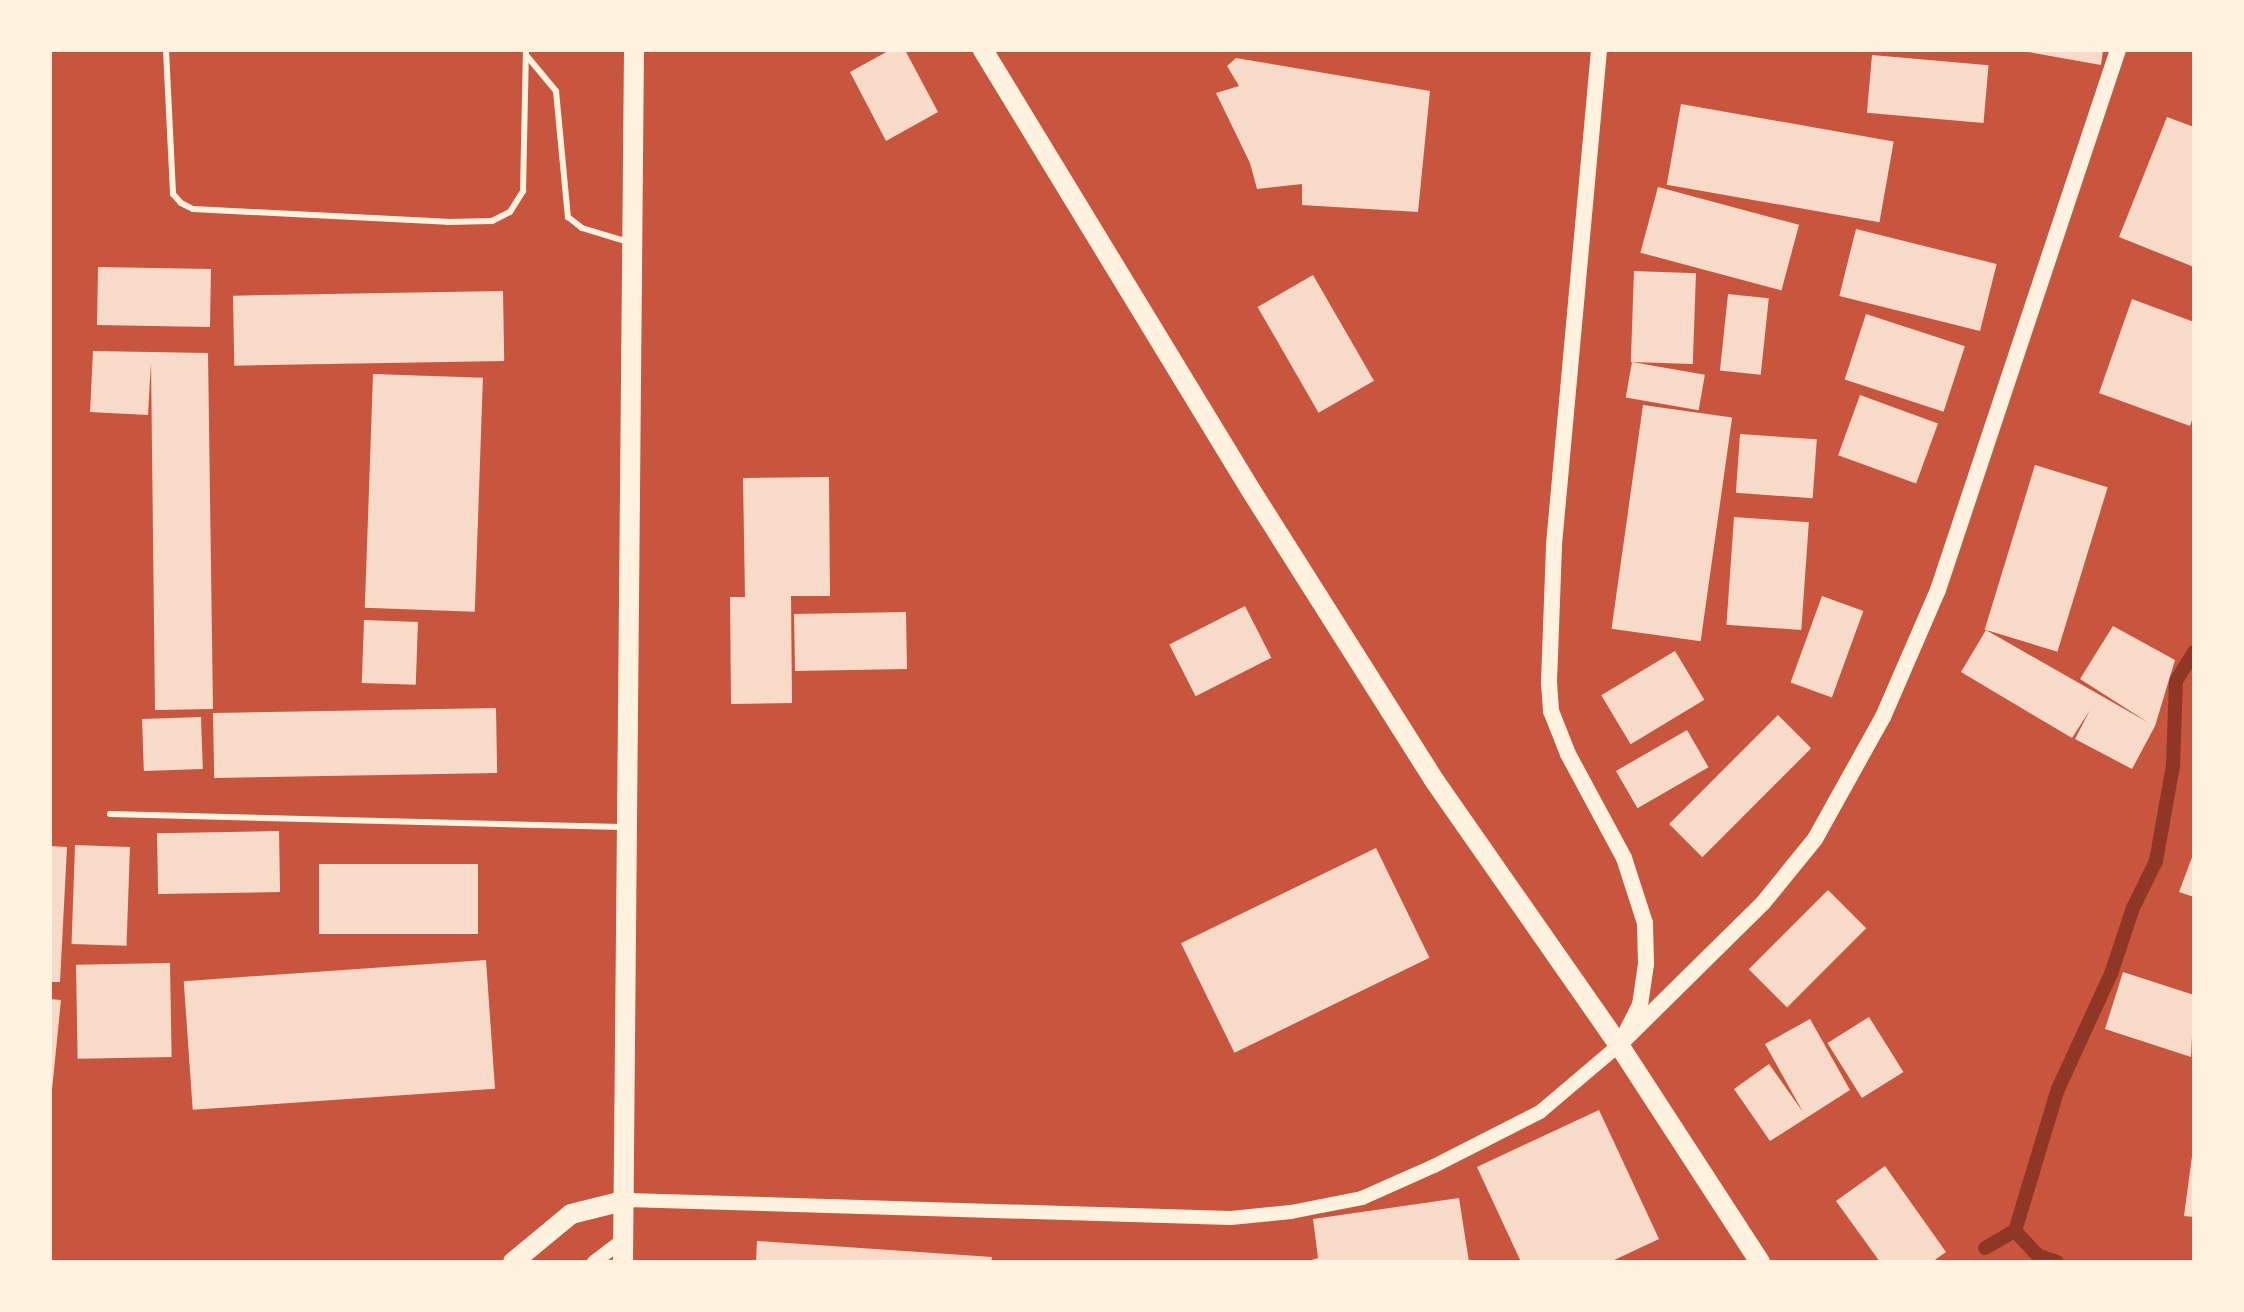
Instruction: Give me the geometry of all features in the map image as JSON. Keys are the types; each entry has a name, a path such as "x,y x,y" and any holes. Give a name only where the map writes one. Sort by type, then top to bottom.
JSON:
{"main road":[{"path":"623,1262 627,1200 634,50"},
{"path":"983,50 1252,492 1434,780 1619,1045 1760,1262"},
{"path":"1599,50 1554,546 1549,682 1551,711 1568,754 1624,858 1645,923 1646,964 1640,1005 1619,1045"},
{"path":"1619,1045 1763,903 1815,839 1883,717 1938,590 2118,50"},
{"path":"513,1262 571,1214 627,1200"}],"street":[{"path":"627,1200 1231,1218 1291,1212 1362,1198 1434,1166 1540,1112 1619,1045"},
{"path":"594,1262 624,1239"}],"lane":[{"path":"166,50 173,194 181,203 193,209 447,222 492,221 510,212 523,191 526,52"},
{"path":"526,52 556,91 568,217 582,228 632,243"},
{"path":"110,814 629,827"}],"building":[{"path":"890,50 905,50 938,112 886,141 850,72"},
{"path":"2017,50 2103,50 2101,65"},
{"path":"1872,55 1989,65 1983,123 1867,113"},
{"path":"1236,58 1430,91 1418,212 1302,205 1302,184 1257,189 1250,163 1216,93 1239,86 1227,66"},
{"path":"1681,104 1894,142 1879,222 1667,185"},
{"path":"2167,117 2194,127 2194,267 2119,237"},
{"path":"1658,187 1799,225 1781,290 1640,253"},
{"path":"1856,229 1997,264 1980,331 1839,296"},
{"path":"98,267 211,269 210,327 97,325"},
{"path":"1634,271 1696,273 1693,364 1631,362"},
{"path":"1313,275 1374,381 1319,413 1258,307"},
{"path":"503,291 504,361 234,366 233,296"},
{"path":"1728,294 1769,298 1761,375 1720,371"},
{"path":"2132,299 2194,322 2194,414 2190,426 2099,393"},
{"path":"1866,314 1965,346 1944,412 1845,380"},
{"path":"93,351 208,353 213,709 155,710 151,363 148,415 90,412"},
{"path":"1632,362 1705,375 1699,410 1626,397"},
{"path":"373,374 483,378 475,612 365,608"},
{"path":"1860,395 1938,423 1916,484 1838,455"},
{"path":"1643,405 1732,418 1701,641 1612,629"},
{"path":"1740,434 1817,439 1813,498 1736,493"},
{"path":"2035,465 2108,487 2057,652 1985,629"},
{"path":"829,477 830,596 791,596 792,703 731,704 730,597 745,597 743,478"},
{"path":"1734,517 1809,522 1801,630 1726,625"},
{"path":"1822,596 1863,611 1832,698 1791,682"},
{"path":"1245,606 1271,658 1196,696 1169,645"},
{"path":"906,612 907,669 795,671 794,614"},
{"path":"364,620 418,622 416,685 362,683"},
{"path":"2113,626 2175,660 2155,726 2132,769 2075,739 2090,710 2072,738 1961,672 1986,630 2149,723 2080,679"},
{"path":"1675,651 1704,700 1631,744 1601,695"},
{"path":"496,708 497,773 214,778 213,713"},
{"path":"1778,715 1811,748 1702,857 1669,824"},
{"path":"201,717 203,769 144,771 142,719"},
{"path":"1687,730 1708,767 1637,808 1616,771"},
{"path":"279,831 280,892 158,894 157,833"},
{"path":"75,845 130,847 127,946 72,944"},
{"path":"50,846 67,847 60,982 50,982"},
{"path":"1376,848 1429,958 1234,1053 1181,943"},
{"path":"2194,852 2194,897 2179,892"},
{"path":"319,864 478,864 478,934 319,934"},
{"path":"1828,890 1866,928 1787,1007 1749,969"},
{"path":"486,960 495,1089 193,1110 184,981"},
{"path":"170,963 172,1057 78,1059 76,965"},
{"path":"2123,972 2194,995 2191,1057 2105,1029"},
{"path":"50,999 61,1000 52,1090 50,1090"},
{"path":"1869,1017 1903,1072 1862,1098 1827,1043"},
{"path":"1810,1019 1850,1090 1770,1141 1734,1089 1769,1064 1803,1112 1765,1044"},
{"path":"1599,1110 1659,1239 1610,1262 1521,1262 1477,1167"},
{"path":"2194,1156 2194,1217 2184,1216"},
{"path":"1885,1166 1946,1252 1932,1262 1880,1262 1836,1201"},
{"path":"1459,1198 1469,1262 1305,1262 1318,1258 1313,1219"},
{"path":"757,1241 992,1257 991,1262 756,1262"}],"waterway":[{"path":"1985,1248 2015,1231 2058,1089 2111,974 2133,908 2156,861 2173,766 2176,681 2194,652"},
{"path":"2015,1231 2037,1255 2057,1262"}]}
